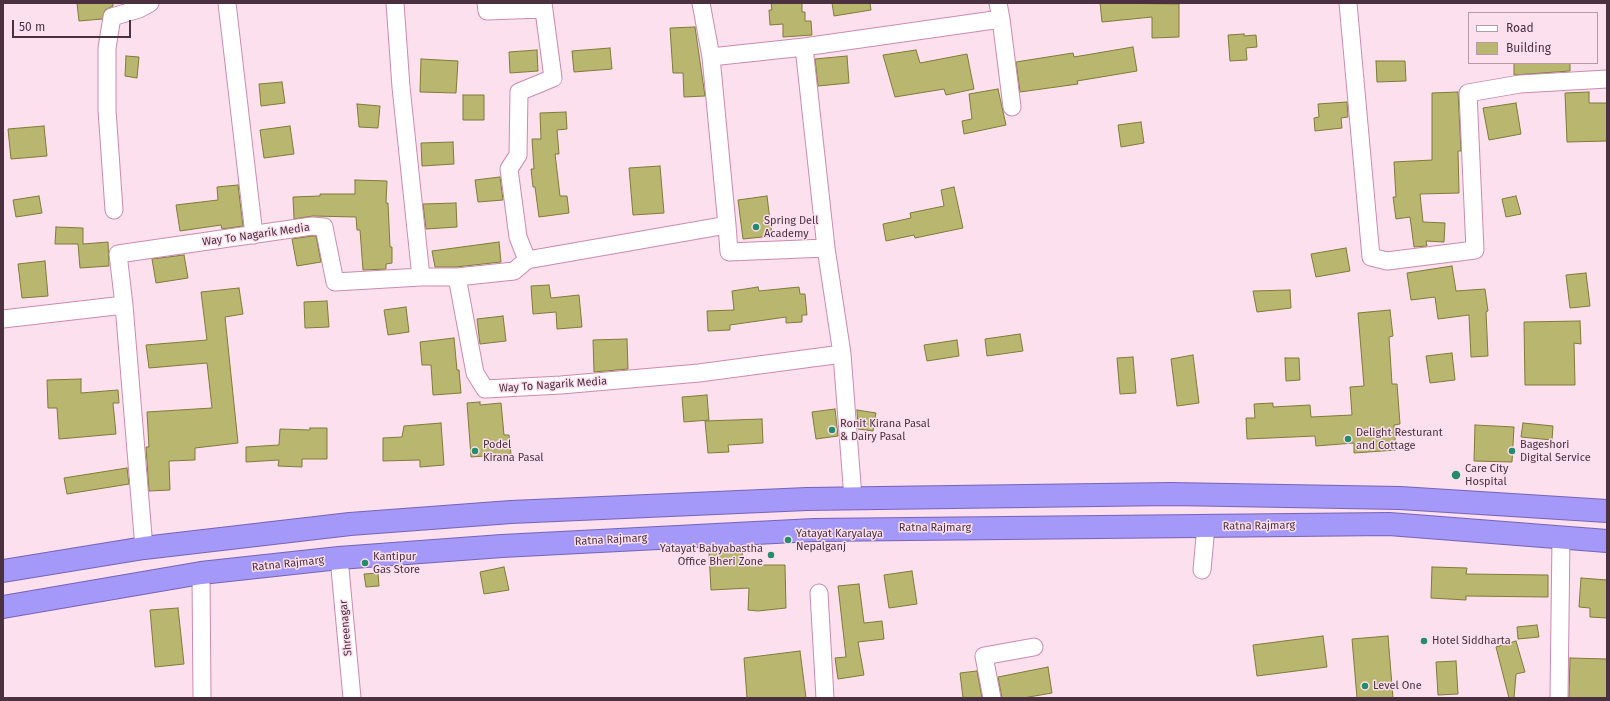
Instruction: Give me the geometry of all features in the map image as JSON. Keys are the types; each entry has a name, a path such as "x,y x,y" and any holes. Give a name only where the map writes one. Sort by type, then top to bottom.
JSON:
{"highway":[{"path":"3,571 144,548 350,524 503,512 799,499 1171,494 1384,498 1607,511"},
{"name":"Ratna Rajmarg","path":"3,607 201,573 339,558 502,546 840,529 1389,524 1607,541"}],"street":[{"path":"114,210 107,110 107,48 112,17 139,9 150,3"},
{"path":"227,3 254,235"},
{"path":"395,3 401,87 421,277"},
{"path":"486,3 487,11 543,6 553,78 519,92 518,155 509,169 518,237 527,260"},
{"path":"701,3 711,58 729,252 826,248"},
{"path":"1348,3 1371,257 1387,261 1475,250 1468,93 1520,84 1607,79"},
{"path":"711,58 804,47 999,11 1012,107"},
{"path":"804,47 826,248 842,354 854,498"},
{"path":"457,277 514,271 527,260 727,225"},
{"name":"Way To Nagarik Media","path":"144,548 124,305 118,254 312,226 324,227 335,282 421,277 457,277 475,373 485,389 561,385 699,373 842,354"},
{"path":"3,319 124,305"},
{"path":"1202,570 1206,526"},
{"path":"1559,698 1561,538"},
{"name":"Shreenagar","path":"339,558 352,698"},
{"path":"201,573 202,698"},
{"path":"820,593 825,698"},
{"path":"992,698 984,656 1034,647"}],"building":[{"path":"77,3 113,3 113,6 105,10 102,19 79,21"},
{"path":"771,3 802,3 802,12 805,12 805,21 811,21 812,35 783,37 783,24 770,25 769,10 772,10"},
{"path":"832,3 870,3 871,10 834,16"},
{"path":"1100,3 1179,4 1179,37 1152,38 1152,17 1102,22"},
{"path":"695,27 705,96 684,97 683,73 673,73 670,28"},
{"path":"1244,34 1244,36 1256,35 1257,47 1246,48 1247,60 1230,61 1228,35"},
{"path":"1133,47 1137,71 1077,81 1078,84 1020,92 1016,62 1073,53 1074,57"},
{"path":"610,48 612,69 574,72 572,51"},
{"path":"537,50 538,71 510,73 509,52"},
{"path":"916,50 920,63 967,54 974,89 946,95 944,89 895,97 883,55"},
{"path":"126,56 139,57 137,78 125,76"},
{"path":"847,56 849,83 818,86 815,59"},
{"path":"421,59 458,61 456,93 420,92"},
{"path":"1376,61 1405,61 1406,81 1377,82"},
{"path":"1514,64 1570,64 1570,71 1514,75"},
{"path":"282,82 285,103 261,106 259,84"},
{"path":"998,89 1006,125 964,134 962,121 972,119 969,94"},
{"path":"1458,92 1461,151 1458,151 1459,193 1420,194 1423,222 1445,223 1444,242 1426,241 1427,246 1414,247 1410,217 1396,219 1393,197 1396,197 1394,162 1432,160 1432,93"},
{"path":"1589,92 1589,103 1607,103 1607,141 1567,142 1565,93"},
{"path":"463,95 484,95 484,120 463,120"},
{"path":"1347,102 1348,117 1341,118 1342,128 1315,131 1314,118 1319,117 1318,104"},
{"path":"1516,103 1521,134 1489,140 1483,108"},
{"path":"357,104 380,106 378,128 359,127"},
{"path":"566,112 567,129 557,130 559,154 555,154 560,196 567,196 569,213 539,217 531,169 534,169 532,139 541,139 540,113"},
{"path":"1141,122 1144,143 1121,147 1118,125"},
{"path":"44,126 47,156 11,159 8,129"},
{"path":"290,126 294,154 264,158 260,130"},
{"path":"453,142 454,164 422,166 421,143"},
{"path":"660,166 664,213 633,215 629,168"},
{"path":"500,177 503,200 478,202 475,180"},
{"path":"355,180 387,181 386,203 388,203 392,263 386,264 386,269 363,270 360,230 357,230 356,217 313,216 294,219 293,197 320,196 320,194 355,194"},
{"path":"238,185 243,226 222,229 221,225 180,231 176,205 218,200 217,187"},
{"path":"954,187 963,228 915,238 914,235 886,241 883,224 911,218 910,213 944,206 941,190"},
{"path":"39,196 42,213 16,217 13,200"},
{"path":"767,196 772,236 743,239 738,200"},
{"path":"1516,196 1521,214 1506,217 1502,199"},
{"path":"456,203 457,227 426,229 423,204"},
{"path":"56,227 83,228 83,244 108,242 109,266 80,268 78,244 55,244"},
{"path":"316,236 321,262 297,266 292,239"},
{"path":"499,242 501,262 456,267 435,267 432,251"},
{"path":"1346,248 1350,271 1316,277 1311,254"},
{"path":"184,255 188,278 156,283 152,259"},
{"path":"45,261 48,296 22,298 18,264"},
{"path":"1452,266 1456,291 1485,289 1488,311 1486,312 1488,356 1471,357 1469,315 1438,319 1435,297 1411,300 1407,273"},
{"path":"1586,273 1590,306 1570,308 1566,275"},
{"path":"549,285 551,298 579,295 582,327 557,329 556,312 533,314 531,286"},
{"path":"758,287 759,291 799,287 800,294 805,294 807,315 802,315 802,322 786,323 786,317 730,325 730,330 708,331 707,311 734,310 732,291"},
{"path":"239,288 243,314 225,317 238,443 195,448 195,460 169,461 170,490 149,491 146,447 149,447 147,412 212,408 207,363 149,368 146,345 207,340 201,292"},
{"path":"1290,290 1291,308 1257,312 1253,291"},
{"path":"327,301 329,327 305,328 304,302"},
{"path":"406,307 409,332 388,335 384,310"},
{"path":"1390,310 1393,336 1389,337 1392,384 1397,384 1400,424 1394,425 1396,450 1354,453 1354,443 1316,446 1315,436 1247,439 1246,418 1255,418 1254,404 1273,403 1273,407 1310,405 1311,417 1352,415 1350,387 1364,386 1358,313"},
{"path":"503,316 506,341 480,344 477,319"},
{"path":"1580,321 1581,344 1574,343 1575,385 1525,385 1524,322"},
{"path":"1020,334 1023,351 987,356 985,339"},
{"path":"454,338 461,393 433,395 431,365 422,365 420,342"},
{"path":"627,339 628,369 594,372 593,340"},
{"path":"957,340 959,356 927,361 924,345"},
{"path":"1452,353 1455,380 1430,383 1426,356"},
{"path":"1193,355 1199,403 1177,406 1171,359"},
{"path":"1133,357 1136,393 1120,394 1117,358"},
{"path":"1285,358 1299,358 1300,380 1286,381"},
{"path":"81,379 81,393 118,390 119,403 113,403 116,434 59,439 57,408 48,408 47,380"},
{"path":"707,395 709,420 684,422 682,397"},
{"path":"480,402 480,405 501,403 504,435 509,435 511,454 471,457 467,403"},
{"path":"835,409 838,436 816,439 812,412"},
{"path":"857,410 876,413 873,431 858,429"},
{"path":"762,419 763,443 728,445 729,452 708,453 705,421"},
{"path":"441,423 444,465 420,467 420,460 383,461 383,438 402,437 404,426"},
{"path":"1523,423 1553,426 1552,440 1521,437"},
{"path":"1475,425 1514,427 1512,462 1474,461"},
{"path":"310,428 327,428 327,459 302,459 302,467 278,466 279,460 246,462 246,447 279,445 280,429 310,430"},
{"path":"127,468 129,484 67,494 64,478"},
{"path":"742,550 743,565 785,565 786,608 758,611 748,610 749,588 711,590 709,552"},
{"path":"504,567 509,590 484,594 480,572"},
{"path":"1432,567 1467,568 1466,574 1548,575 1548,597 1466,596 1466,600 1431,598"},
{"path":"912,571 917,604 889,608 884,575"},
{"path":"378,573 379,586 366,587 364,574"},
{"path":"1581,578 1607,580 1607,618 1590,617 1590,608 1579,607"},
{"path":"859,584 864,623 882,621 884,639 858,642 864,675 838,679 835,658 846,657 838,586"},
{"path":"178,608 184,664 155,667 150,610"},
{"path":"1537,625 1539,637 1518,639 1517,627"},
{"path":"1323,636 1327,667 1257,676 1253,645"},
{"path":"1388,636 1393,698 1357,698 1352,639"},
{"path":"1516,641 1525,672 1516,674 1514,698 1509,698 1496,647"},
{"path":"800,651 806,698 747,698 744,658"},
{"path":"1570,658 1607,659 1607,698 1569,698"},
{"path":"1456,661 1458,694 1438,695 1436,662"},
{"path":"1048,667 1052,693 1023,698 1002,698 998,677"},
{"path":"977,671 982,698 963,698 960,673"}],"place":[{"name":"Spring Dell Academy","path":"756,227"},
{"name":"Ronit Kirana Pasal & Dairy Pasal","path":"832,430"},
{"name":"Delight Resturant and Cottage","path":"1348,439"},
{"name":"Podel Kirana Pasal","path":"475,451"},
{"name":"Bageshori Digital Service","path":"1512,451"},
{"name":"Care City Hospital","path":"1456,475"},
{"name":"Yatayat Karyalaya Nepalganj","path":"788,540"},
{"name":"Yatayat Babyabastha Office Bheri Zone","path":"771,555"},
{"name":"Kantipur Gas Store","path":"365,563"},
{"name":"Hotel Siddharta","path":"1424,641"},
{"name":"Level One","path":"1365,686"}]}
